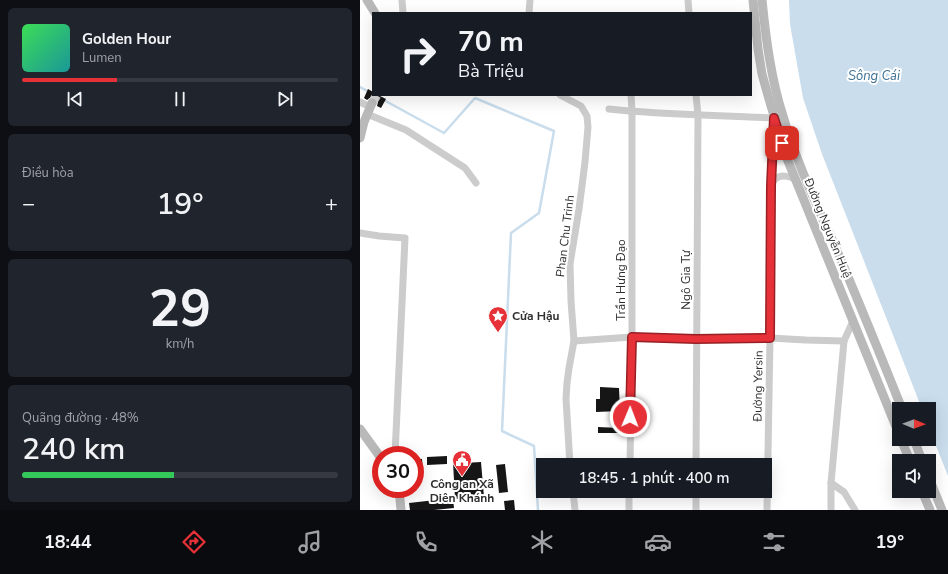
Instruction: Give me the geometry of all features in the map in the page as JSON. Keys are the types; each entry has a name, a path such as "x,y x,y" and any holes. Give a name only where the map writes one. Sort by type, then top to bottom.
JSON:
{"main road":[{"path":"367,0 374,12"},
{"name":"Đường Nguyễn Huệ","path":"753,0 762,74 778,116 864,314 899,402"},
{"name":"Đường Nguyễn Huệ","path":"762,0 778,116 786,156 892,417"},
{"path":"360,138 370,108"},
{"path":"853,321 864,314"},
{"path":"360,429 372,446"},
{"path":"936,495 942,510"},
{"path":"399,498 401,510"},
{"path":"925,498 930,510"}],"street":[{"path":"402,0 403,12"},
{"path":"529,12 530,0"},
{"path":"688,0 689,12"},
{"name":"Phan Chu Trinh","path":"562,96 581,106 587,116 588,127 579,209 570,264 574,341 566,399 570,458"},
{"name":"Trần Hưng Đạo","path":"630,458 632,337 631,96"},
{"name":"Ngô Gia Tự","path":"696,96 698,115 696,458"},
{"path":"360,102 465,168 476,183"},
{"path":"609,109 632,112 698,115 778,116"},
{"name":"Đường Yersin","path":"767,510 771,186 778,116"},
{"path":"771,186 779,177 791,177 796,180"},
{"path":"360,233 405,238 395,446"},
{"path":"831,510 831,483 844,341 853,321"},
{"path":"574,341 632,337 696,339 770,338 844,341"},
{"path":"831,483 844,492 855,510"},
{"path":"574,498 575,510"},
{"path":"629,510 630,498"},
{"path":"696,498 696,510"}],"water":[{"name":"Sông Cái","path":"789,0 948,0 948,476 936,446 936,402 919,402 822,154 803,98 790,24"}],"building":[{"path":"368,89 372,91 372,96 380,96 386,99 381,108 377,106 378,102 375,98 371,97 367,100 364,98"},
{"path":"600,387 619,388 620,411 596,412 596,399 600,399"},
{"path":"598,427 620,428 620,433 598,433"},
{"path":"447,456 447,464 427,465 427,457"},
{"path":"464,461 464,463 481,462 484,497 455,499 453,462"},
{"path":"505,464 508,492 499,493 496,465"},
{"path":"453,498 454,508 410,510 409,503"},
{"path":"514,500 515,510 505,510 504,501"}],"waterway":[{"path":"360,87 372,93"},
{"path":"382,99 444,133 475,98 554,131 539,213 511,233 502,431 534,446 538,510"}],"tunnel":[{"path":"372,103 376,96"}],"place":[{"name":"Cửa Hậu","path":"498,333"},
{"name":"Công an Xã Diên Khánh","path":"462,477"}],"route":[{"path":"630,417 632,337 696,339 770,338 771,186 774,118 782,143"}]}
